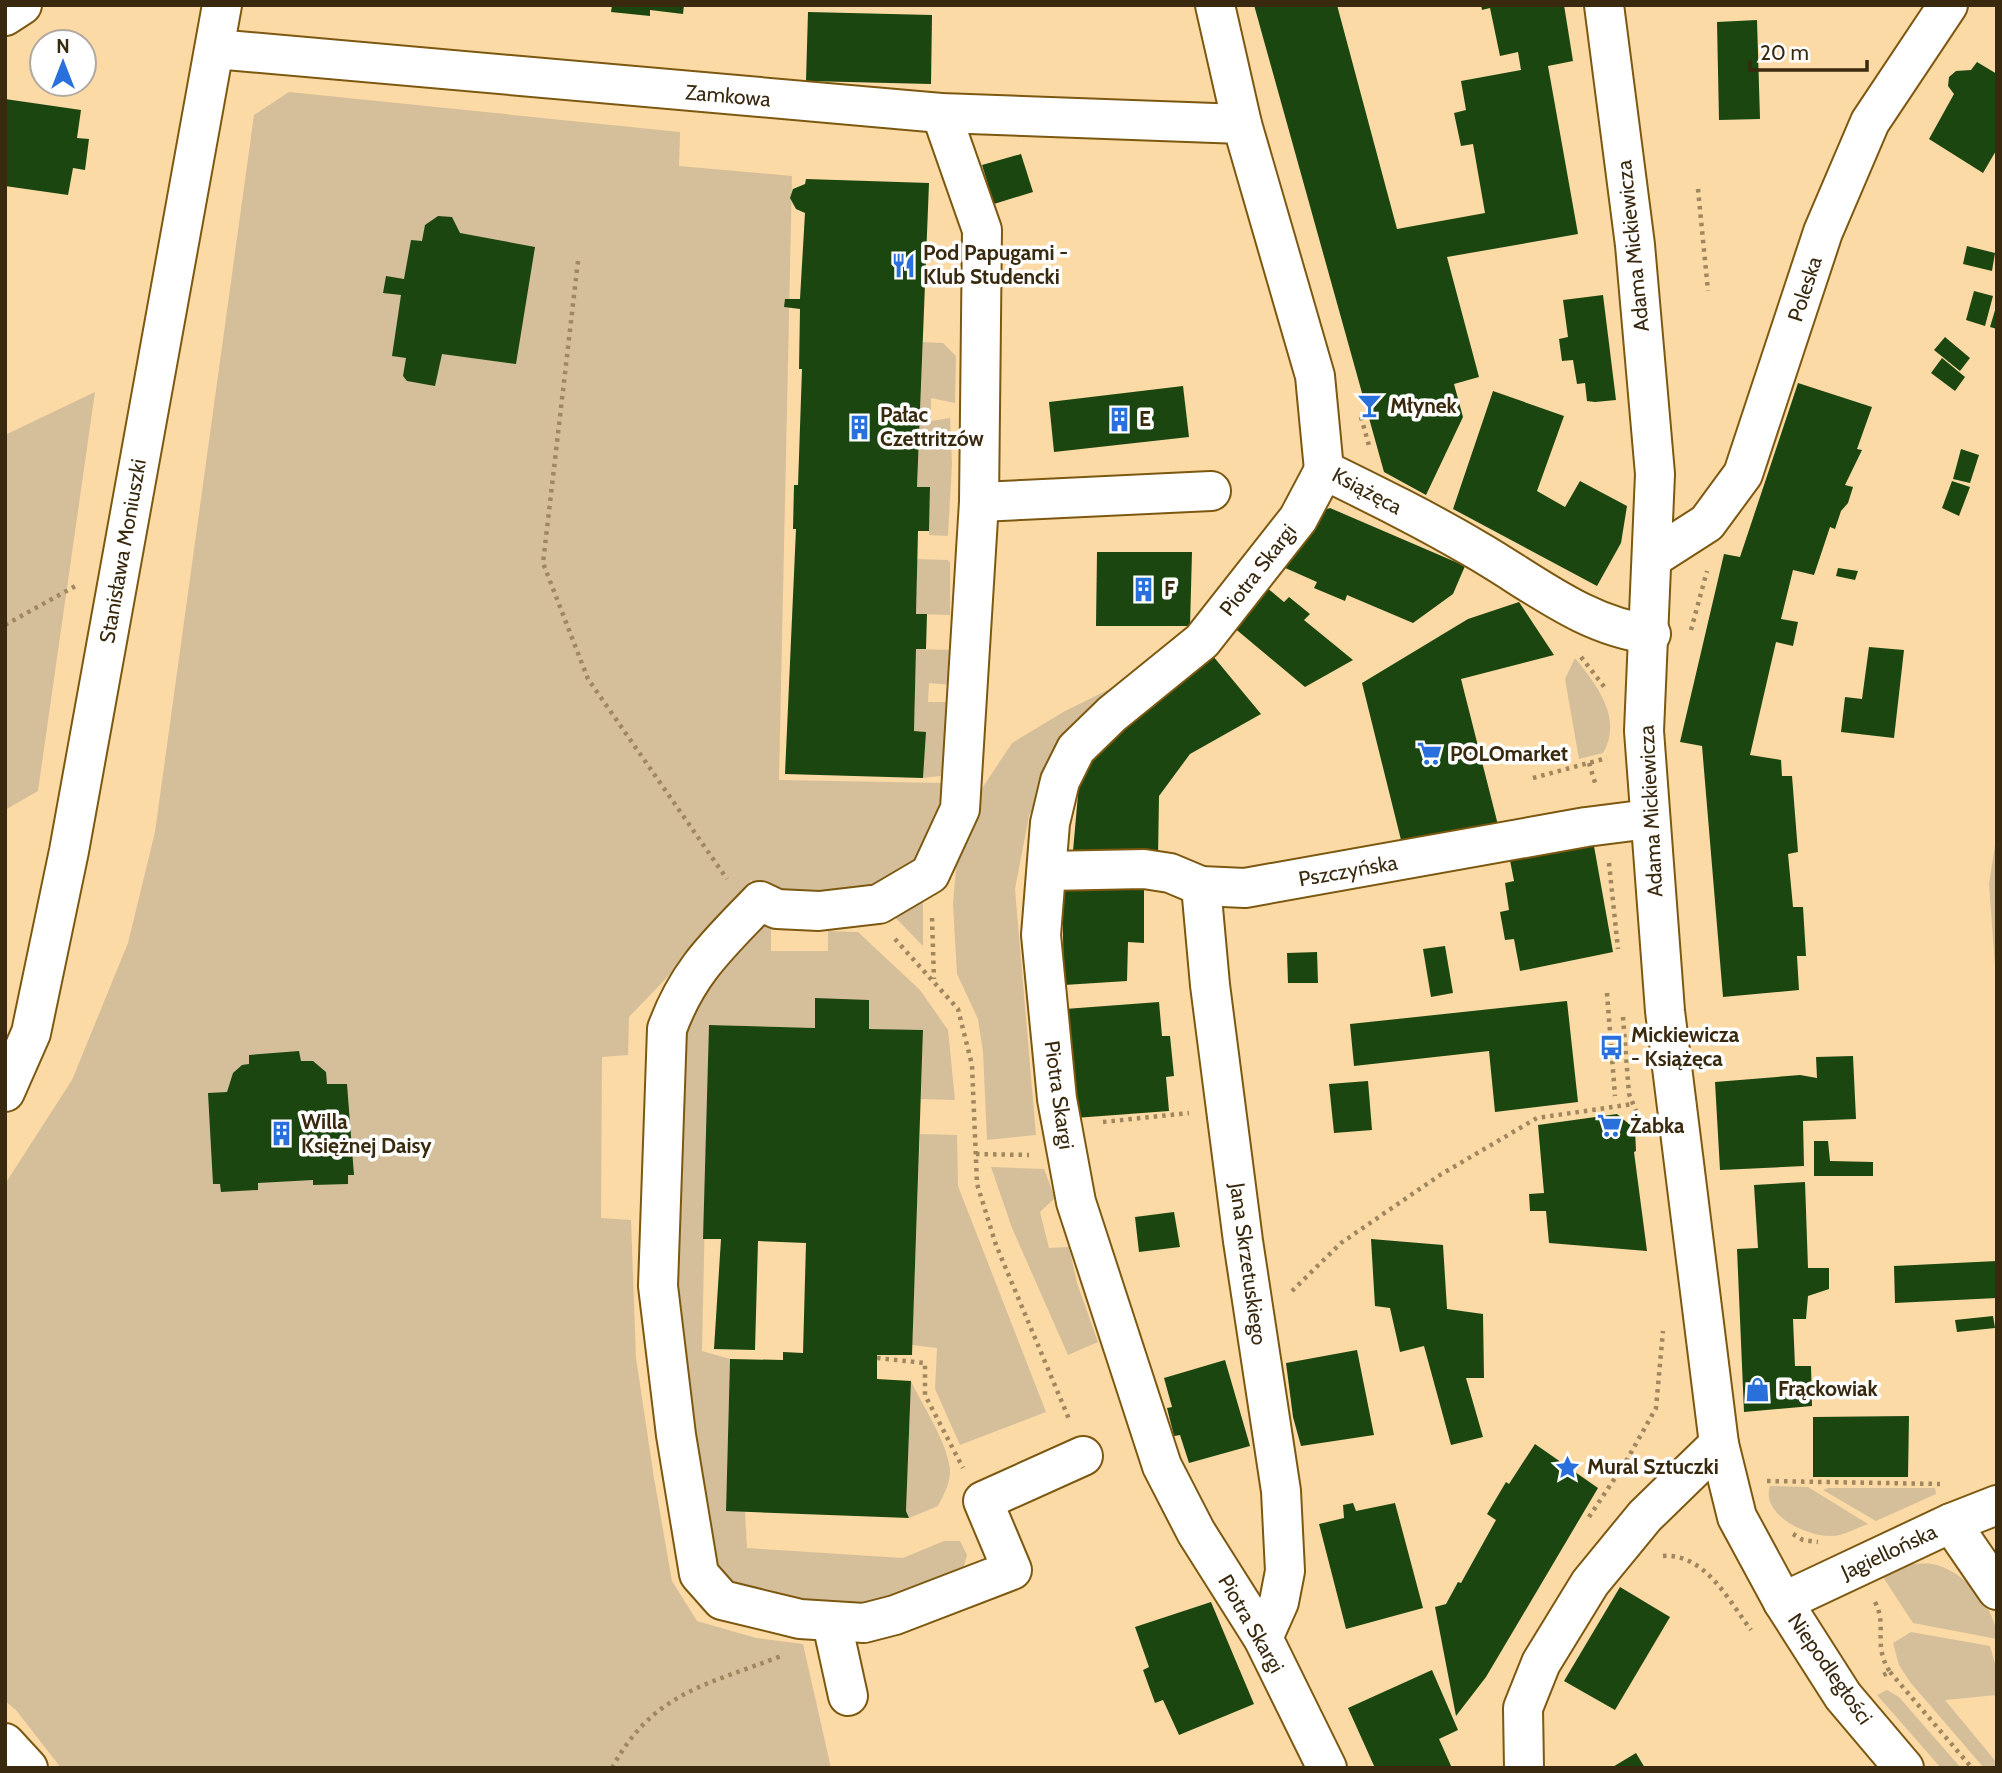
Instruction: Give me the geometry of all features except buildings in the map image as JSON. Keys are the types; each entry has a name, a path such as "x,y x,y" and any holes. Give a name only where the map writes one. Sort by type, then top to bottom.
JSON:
{"street":[{"path":"5,16 22,5"},
{"name":"Stanisława Moniuszki","path":"5,1092 31,1033 69,851 222,5"},
{"name":"Książęca","path":"1215,5 1242,124 1315,376 1324,470 1475,548 1590,618 1625,631 1651,634"},
{"name":"Adama Mickiewicza","path":"1604,5 1637,266 1655,474 1651,634 1644,731 1665,1011 1719,1444 1737,1517 1783,1602"},
{"name":"Poleska","path":"1654,557 1707,523 1743,474 1823,232 1870,122 1948,5"},
{"name":"Zamkowa","path":"215,49 941,113 1242,124"},
{"path":"941,113 982,230 979,502 960,809 931,872 879,904 819,911 777,909 760,901 694,971 678,999 667,1029 658,1286 676,1435 699,1574 722,1600 788,1617 832,1623 864,1623 895,1615 1012,1570 983,1501 1083,1455"},
{"name":"Piotra Skargi","path":"1324,470 1298,519 1202,641 1112,714 1076,749 1060,782 1050,823 1041,935 1057,1098 1076,1202 1162,1466 1196,1532 1263,1638 1326,1768"},
{"path":"979,502 1210,491"},
{"name":"Pszczyńska","path":"1047,871 1144,869 1170,873 1201,886 1245,888 1586,827 1649,819"},
{"name":"Jana Skrzetuskiego","path":"1201,886 1210,985 1243,1241 1281,1491 1285,1571 1279,1602 1263,1638"},
{"path":"1524,1768 1523,1708 1541,1662 1590,1583 1645,1516 1719,1444"},
{"name":"Jagiellońska","path":"1783,1602 1951,1523 1997,1505"},
{"path":"1951,1523 1997,1590"},
{"name":"Niepodległości","path":"1783,1602 1843,1696 1904,1768"},
{"path":"832,1623 848,1696"},
{"path":"5,1743 28,1768"}],"path":[{"path":"1698,189 1708,292"},
{"path":"578,261 543,563 588,679 731,885 760,901"},
{"path":"1359,407 1373,460"},
{"path":"5,625 122,559"},
{"path":"1690,639 1712,562"},
{"path":"1590,618 1580,654 1602,681 1611,700"},
{"path":"1532,778 1608,758 1615,748"},
{"path":"931,872 934,980"},
{"path":"863,906 958,1009 969,1054 977,1184 996,1245 1050,1369 1083,1455"},
{"path":"1607,993 1615,1096"},
{"path":"1285,1300 1341,1243 1440,1175 1530,1122 1557,1114 1633,1104"},
{"path":"1104,1132 1102,1119 1192,1113"},
{"path":"976,1154 1012,1154"},
{"path":"877,1358 925,1363 925,1395 952,1449 983,1501"},
{"path":"1758,1480 1948,1484"},
{"path":"1781,1527 1803,1540 1829,1543"},
{"path":"1890,1672 1972,1768"}],"shaded area":[{"path":"289,92 680,132 679,166 792,176 779,780 944,783 935,821 916,861 880,882 832,895 773,892 751,880 732,910 629,1017 628,1055 602,1057 601,1218 631,1220 636,1358 672,1581 697,1621 756,1638 803,1644 831,1768 61,1768 16,1710 5,1701 5,1184 72,1080 128,943 155,832 254,115"},
{"path":"923,342 943,343 956,356 955,403 931,398 931,421 950,418 952,464 948,536 929,535 930,488 917,487"},
{"path":"95,392 38,791 5,810 5,435"},
{"path":"917,559 948,560 950,563 950,615 916,614"},
{"path":"916,649 952,650 952,685 929,683 928,702 953,702 948,775 923,778 925,732 914,731"},
{"path":"1575,658 1605,703 1610,728 1603,753 1579,759 1565,679"},
{"path":"1124,682 1066,740 1029,816 1015,889 1036,1135 987,1140 983,1052 978,1019 957,974 953,904 957,856 983,787 1012,743 1065,711"},
{"path":"1997,832 1997,993 1989,884"},
{"path":"923,890 923,946 888,910"},
{"path":"761,922 771,928 771,951 828,951 828,931 858,932 920,990 948,1030 955,1100 921,1099 923,1031 869,1029 816,998 815,1028 709,1025 702,1351 730,1359 726,1510 745,1511 747,1548 903,1558 944,1541 960,1541 967,1555 962,1573 910,1596 838,1608 727,1589 712,1568 668,1288 678,1034 692,1000"},
{"path":"920,1134 957,1135 958,1186 1046,1412 960,1445 935,1389 937,1348 912,1345"},
{"path":"991,1167 1044,1169 1055,1198 1040,1212 1049,1248 1069,1247 1077,1283 1098,1342 1068,1355 1012,1228"},
{"path":"911,1381 944,1446 950,1474 947,1488 938,1506 909,1518 906,1511"},
{"path":"1770,1486 1808,1487 1868,1524 1836,1536 1810,1533 1779,1515 1769,1497"},
{"path":"1935,1488 1936,1494 1876,1521 1823,1490"},
{"path":"1910,1564 1944,1567 1966,1582 1985,1603 1997,1639 1913,1623 1883,1577"},
{"path":"1911,1632 1990,1646 1997,1670 1997,1695 1945,1700 1997,1763 1997,1768 1984,1768 1910,1682 1899,1665 1893,1643"},
{"path":"1887,1690 1899,1697 1961,1768 1941,1768 1877,1695"}],"place":[{"name":"Pod Papugami - Klub Studencki","path":"903,265"},
{"name":"Młynek","path":"1370,406"},
{"name":"E","path":"1119,419"},
{"name":"Pałac Czettritzów","path":"860,427"},
{"name":"F","path":"1144,589"},
{"name":"POLOmarket","path":"1430,754"},
{"name":"Mickiewicza - Książęca","path":"1611,1047"},
{"name":"Żabka","path":"1610,1126"},
{"name":"Willa Księżnej Daisy","path":"281,1134"},
{"name":"Frąckowiak","path":"1758,1389"},
{"name":"Mural Sztuczki","path":"1567,1467"}]}
